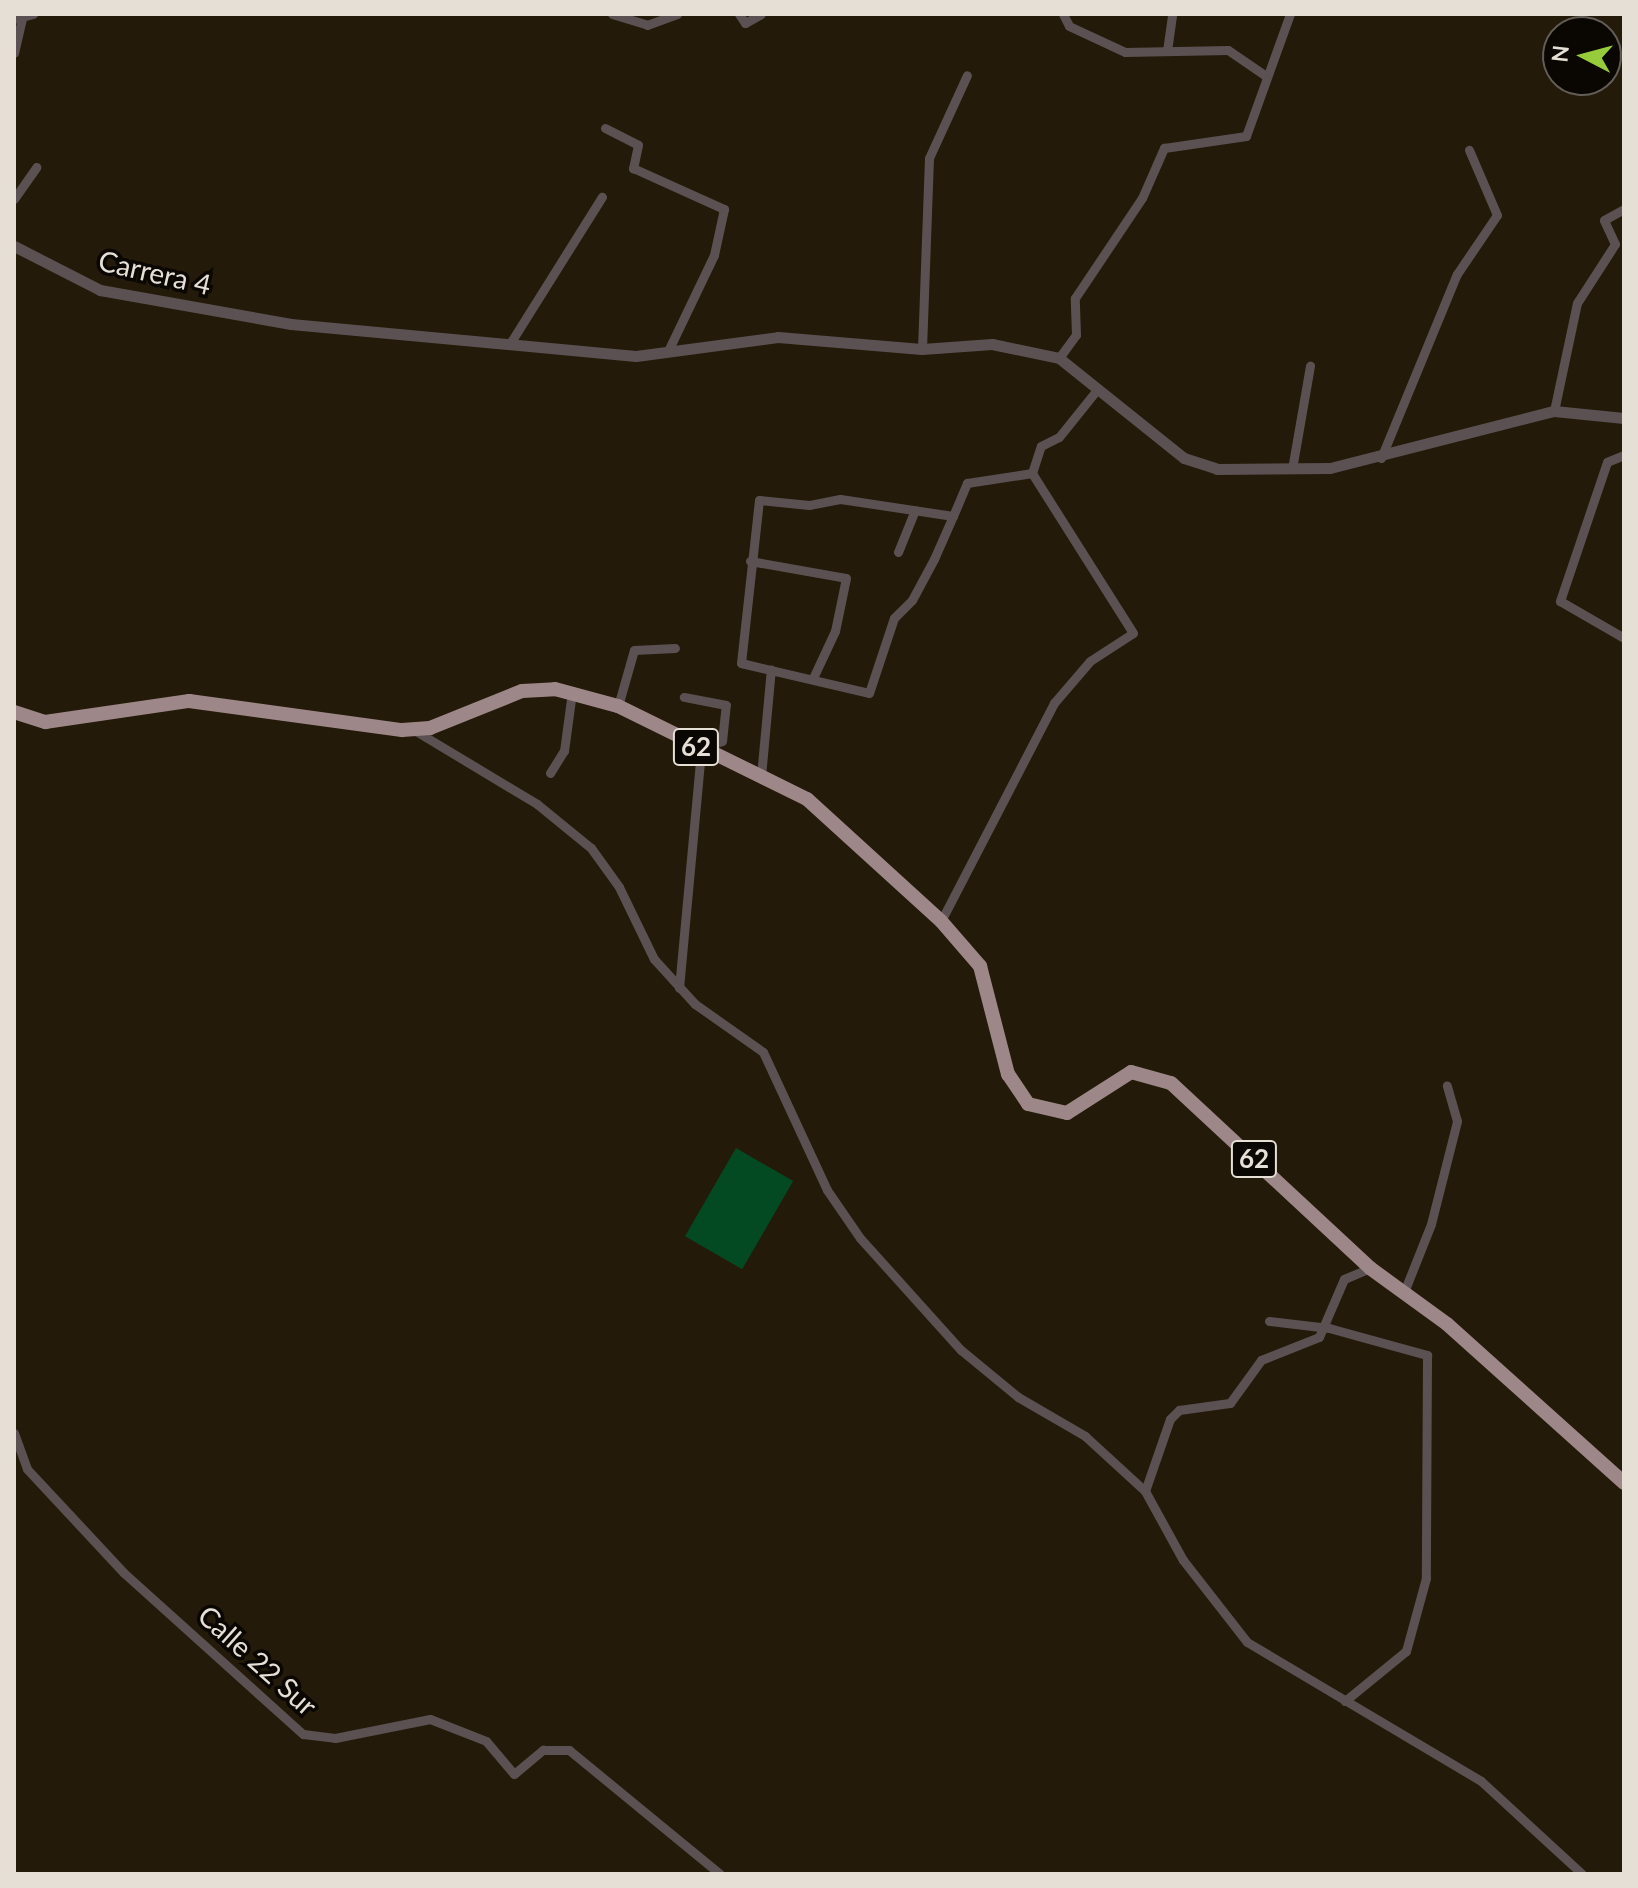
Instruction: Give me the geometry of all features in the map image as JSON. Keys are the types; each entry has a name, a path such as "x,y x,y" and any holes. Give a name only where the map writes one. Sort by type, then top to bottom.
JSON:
{"main road":[{"name":"62","path":"14,712 45,722 189,701 344,728 412,729 522,691 572,692 618,706 807,799 941,921 980,966 1008,1074 1028,1104 1067,1113 1119,1077 1158,1076 1370,1268 1404,1292 1624,1483"}],"street":[{"path":"14,53 18,18 33,14"},
{"path":"612,14 647,25 677,14"},
{"path":"739,14 745,23 761,14"},
{"path":"1063,14 1069,26 1125,52 1228,50 1266,76"},
{"path":"1167,51 1172,14"},
{"path":"1290,14 1246,136 1164,148 1142,198 1075,298 1076,335 1059,358 1196,466 1292,469 1381,458 1554,411 1624,418"},
{"path":"922,349 929,158 967,75"},
{"path":"605,128 638,145 633,168 724,209 714,255 669,349"},
{"path":"1381,458 1457,274 1498,212 1469,150"},
{"path":"14,199 36,167"},
{"path":"509,345 602,197"},
{"path":"1554,411 1577,303 1615,244 1604,220 1624,209"},
{"name":"Carrera 4","path":"14,246 100,290 291,324 636,356 669,349 778,337 922,349 992,344 1059,358"},
{"path":"1292,469 1310,366"},
{"path":"1032,473 1041,446 1059,437 1091,386"},
{"path":"1624,455 1607,462 1560,601 1624,638"},
{"path":"953,516 840,499 809,505 759,500 741,663 869,693 894,618 912,600 953,516 967,483 1032,473"},
{"path":"941,921 1039,726 1090,661 1134,628 1032,473"},
{"path":"898,552 915,510"},
{"path":"750,561 846,578 835,631 813,678"},
{"path":"618,706 634,650 675,648"},
{"path":"761,776 771,669"},
{"path":"550,773 564,751 572,692"},
{"path":"679,988 701,749 722,741 726,705 684,697"},
{"path":"412,729 537,804 591,848 654,959 679,988 763,1052 827,1190 961,1350 1018,1397 1085,1436 1145,1491 1183,1560 1247,1642 1481,1781 1582,1874"},
{"path":"1404,1292 1431,1224 1457,1121 1447,1085"},
{"path":"1145,1491 1170,1419 1179,1410 1230,1403 1261,1360 1288,1356 1329,1328 1344,1279 1370,1268"},
{"path":"1269,1321 1329,1328 1427,1355 1426,1578 1406,1651 1345,1701"},
{"name":"Calle 22 Sur","path":"14,1433 27,1469 124,1573 303,1734 335,1738 430,1719 486,1741 514,1774 543,1750 569,1750 720,1874"}],"green space":[{"path":"736,1148 793,1181 742,1269 685,1236"}]}
